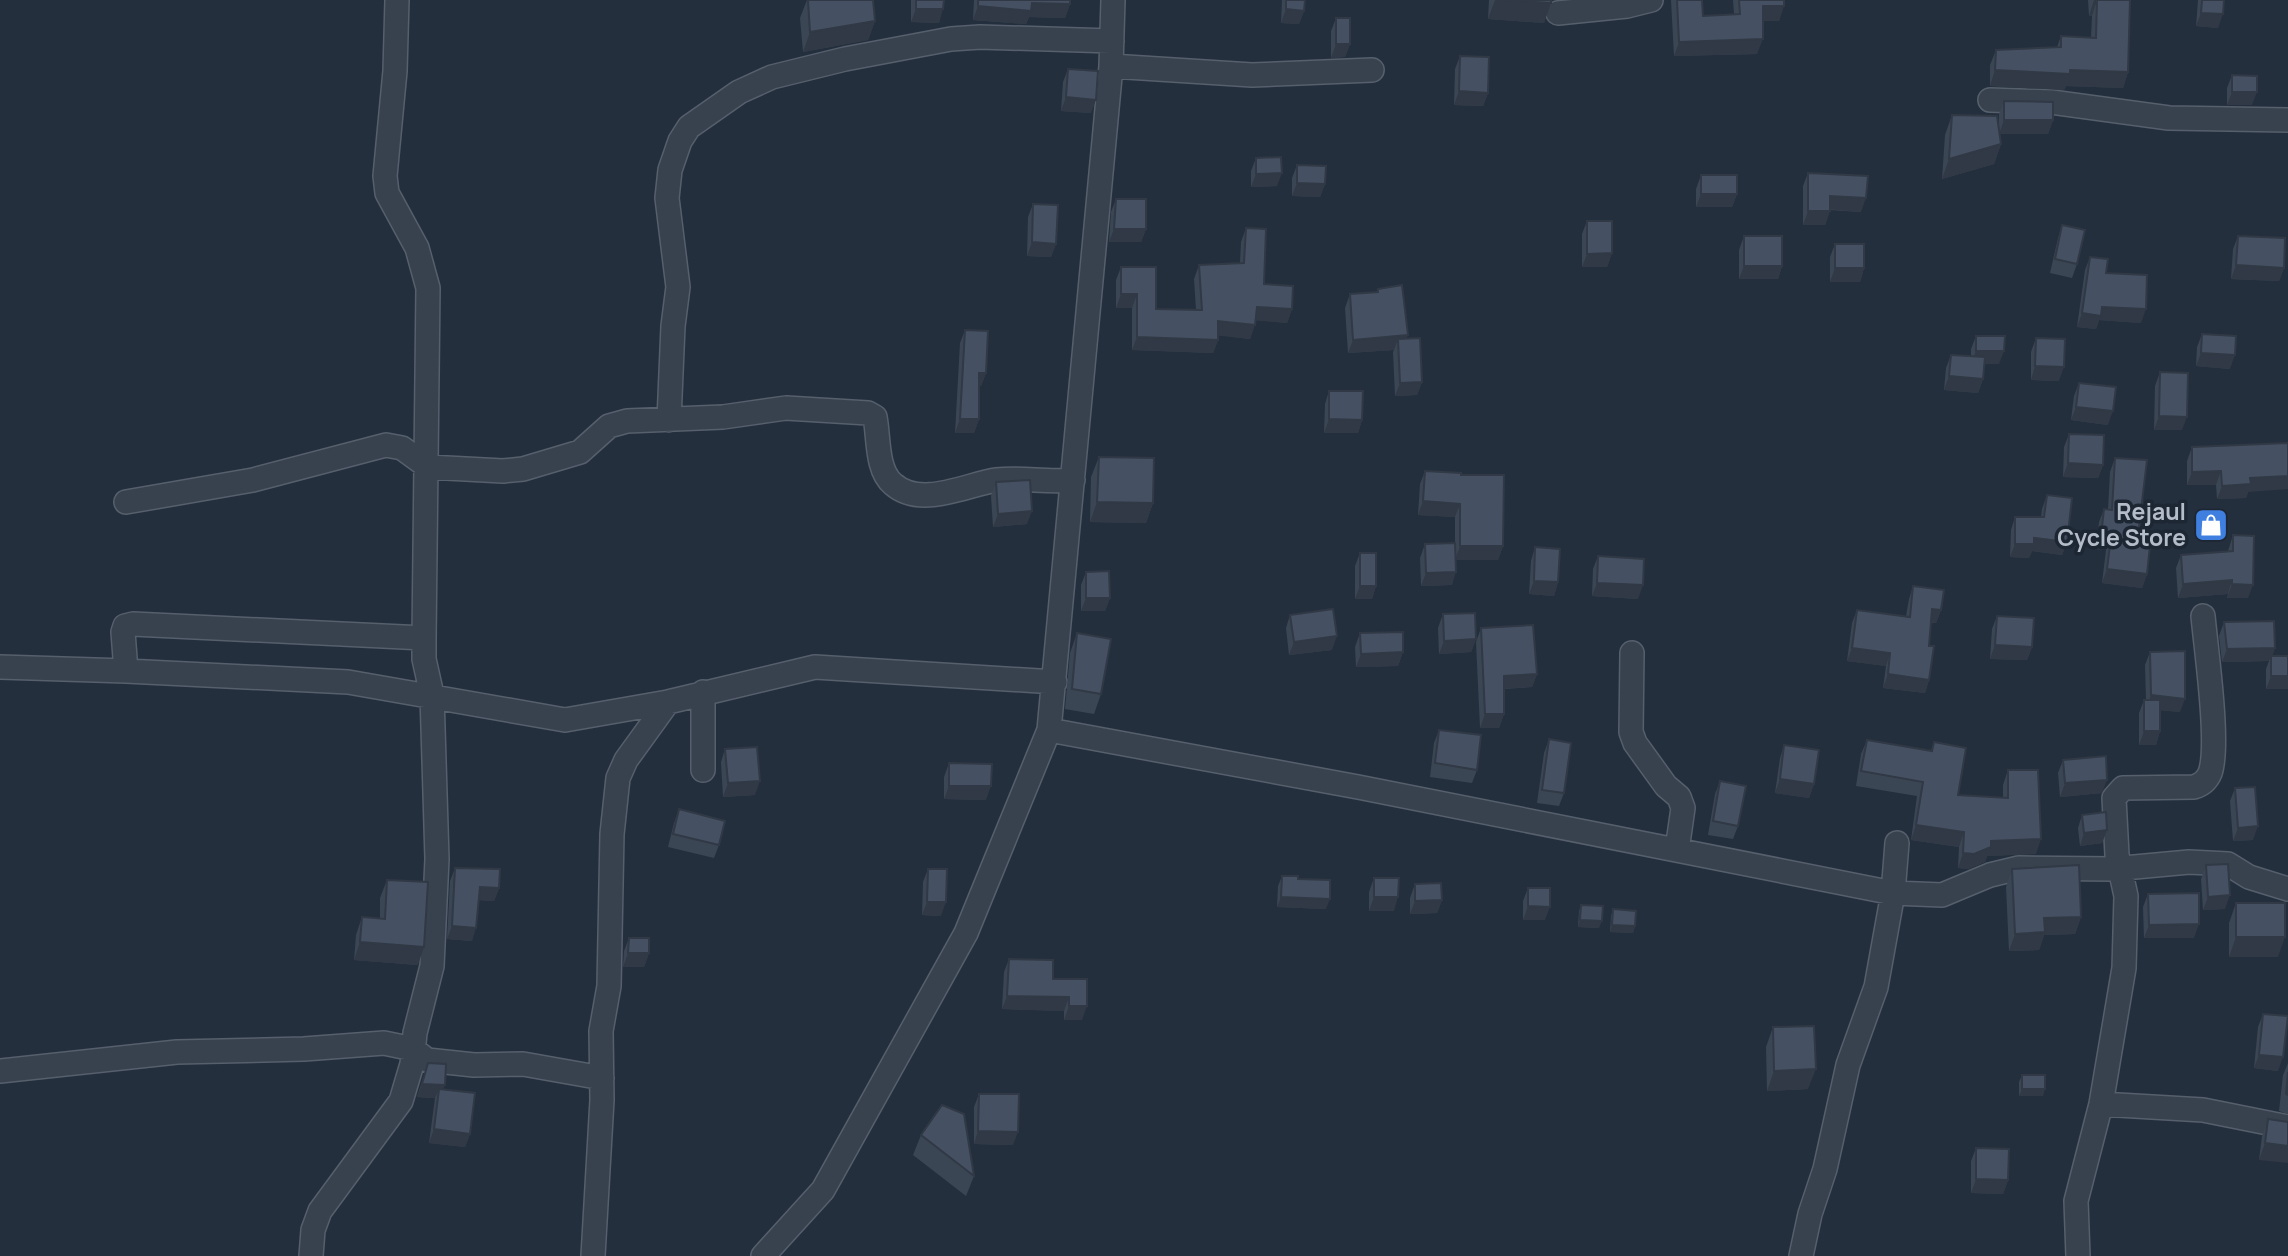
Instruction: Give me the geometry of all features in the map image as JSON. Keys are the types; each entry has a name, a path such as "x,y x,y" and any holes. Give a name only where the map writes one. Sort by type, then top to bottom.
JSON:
{"street":[{"path":"311,1256 313,1230 320,1211 401,1101 412,1064 433,953 436,859 432,695 424,659 428,288 417,248 387,193 385,176 395,71 397,0"},
{"path":"763,1256 823,1190 966,933 1049,730 1111,66 1113,0"},
{"path":"1558,13 1628,6 1651,0"},
{"path":"669,420 678,287 667,198 670,170 680,141 689,127 738,92 772,77 845,59 951,39 980,37 1112,41"},
{"path":"1111,66 1252,75 1372,70"},
{"path":"1990,100 2091,106 2169,118 2288,121"},
{"path":"126,502 253,480 386,445 402,448 428,467 523,469 580,452 609,426 627,421 723,417 786,408 868,413 875,417 885,472 893,484 914,494 956,492 996,480 1073,480"},
{"path":"2078,1256 2076,1201 2101,1104 2124,968 2126,896 2114,812 2117,791 2123,788 2194,787 2201,785 2210,772 2212,715 2203,616"},
{"path":"127,671 123,632 125,626 133,624 424,638"},
{"path":"1632,653 1631,732 1635,743 1666,786 1679,797 1683,808 1677,850"},
{"path":"0,667 348,682 565,720 668,702 815,667 1055,682"},
{"path":"703,692 703,770"},
{"path":"593,1256 602,1078 601,1031 609,986 612,834 618,778 626,760 668,702"},
{"path":"1049,730 1893,892 1942,895 1990,875 2019,868 2121,868 2189,862 2228,863 2249,877 2288,888"},
{"path":"1801,1256 1810,1214 1825,1169 1848,1065 1876,987 1893,892 1897,843"},
{"path":"0,1071 189,1051 304,1049 384,1043 413,1049 427,1060 474,1065 523,1064 602,1078"},
{"path":"2101,1104 2203,1110 2288,1127"}],"building":[{"path":"808,0 873,0 875,21 810,32"},
{"path":"916,0 944,0 943,9 916,9"},
{"path":"978,0 1070,0 1070,4 1032,3 1031,11 978,6"},
{"path":"1286,0 1305,0 1304,11 1286,9"},
{"path":"1503,0 1551,0 1551,3"},
{"path":"1677,0 1702,0 1703,16 1740,14 1739,0 1784,0 1784,6 1763,6 1763,39 1679,42"},
{"path":"2097,0 2130,0 2128,72 2070,70 2070,74 1995,70 1996,50 2061,47 2061,36 2096,38"},
{"path":"2202,0 2224,0 2223,14 2201,13"},
{"path":"1336,18 1350,18 1350,44 1336,44"},
{"path":"1460,56 1489,57 1488,93 1459,91"},
{"path":"1068,69 1098,71 1096,100 1066,97"},
{"path":"2232,75 2257,76 2257,92 2232,92"},
{"path":"2004,101 2053,102 2053,120 2004,120"},
{"path":"1952,115 1997,116 2001,144 1949,159"},
{"path":"1281,157 1282,173 1256,174 1256,158"},
{"path":"1297,165 1326,166 1325,184 1297,183"},
{"path":"1808,173 1868,176 1866,198 1830,196 1830,211 1808,211"},
{"path":"1701,175 1737,175 1737,194 1701,194"},
{"path":"1116,199 1146,199 1146,229 1114,229"},
{"path":"1033,204 1058,205 1056,244 1032,242"},
{"path":"1587,221 1612,221 1612,253 1587,254"},
{"path":"2062,225 2085,230 2077,264 2055,259"},
{"path":"1246,228 1266,229 1264,284 1293,286 1292,309 1257,307 1255,325 1218,321 1218,340 1137,337 1137,294 1121,294 1121,267 1156,267 1156,309 1202,310 1199,265 1244,263"},
{"path":"1744,236 1782,236 1782,266 1744,266"},
{"path":"2238,236 2285,238 2284,268 2236,265"},
{"path":"1835,244 1864,244 1864,268 1835,268"},
{"path":"2090,257 2108,259 2106,273 2147,275 2146,309 2102,307 2101,316 2082,313"},
{"path":"1402,285 1408,335 1353,340 1350,294 1378,292 1378,289"},
{"path":"965,330 988,331 986,373 979,373 979,419 960,419"},
{"path":"2202,334 2236,336 2235,355 2201,353"},
{"path":"1976,336 2005,336 2004,351 1976,351"},
{"path":"1420,338 1422,382 1400,383 1398,339"},
{"path":"2036,338 2065,339 2064,367 2035,366"},
{"path":"1951,355 1985,357 1983,379 1949,376"},
{"path":"2160,372 2188,373 2187,417 2159,416"},
{"path":"2079,383 2116,387 2113,411 2076,407"},
{"path":"1329,391 1363,391 1362,420 1329,419"},
{"path":"2069,434 2104,435 2103,465 2068,463"},
{"path":"2288,443 2288,476 2250,478 2251,484 2222,486 2221,471 2192,472 2192,447"},
{"path":"1099,457 1154,458 1153,503 1097,502"},
{"path":"2115,458 2147,460 2137,544 2150,545 2147,574 2107,569 2111,537 2101,536 2104,509 2112,510"},
{"path":"1425,471 1461,475 1504,475 1503,546 1460,546 1460,504 1423,501"},
{"path":"1030,480 1032,511 998,514 996,482"},
{"path":"2047,495 2072,498 2067,542 2034,538 2034,544 2015,544 2015,517 2044,517"},
{"path":"2233,535 2254,536 2253,585 2232,584 2232,580 2183,584 2181,555 2233,551"},
{"path":"1455,543 1456,572 1426,573 1425,544"},
{"path":"1535,547 1560,549 1558,582 1534,581"},
{"path":"1360,553 1376,553 1376,586 1360,586"},
{"path":"1598,556 1644,559 1643,585 1597,583"},
{"path":"1109,571 1110,598 1086,598 1086,572"},
{"path":"1913,586 1944,590 1941,610 1932,609 1929,646 1934,646 1929,680 1888,674 1890,653 1852,648 1857,610 1910,617"},
{"path":"1333,609 1337,636 1294,642 1290,615"},
{"path":"1475,613 1476,639 1444,641 1443,614"},
{"path":"1997,616 2034,618 2032,647 1995,645"},
{"path":"2274,621 2275,648 2227,649 2224,622"},
{"path":"1533,625 1537,674 1504,676 1504,714 1485,714 1481,628"},
{"path":"1403,632 1403,652 1361,654 1360,633"},
{"path":"1077,633 1111,639 1101,694 1072,689"},
{"path":"2185,651 2185,699 2151,695 2150,652"},
{"path":"2271,656 2288,656 2288,676 2271,676"},
{"path":"2144,700 2160,700 2160,731 2144,731"},
{"path":"1439,730 1481,735 1477,770 1435,763"},
{"path":"1549,739 1571,743 1564,793 1542,790"},
{"path":"1867,740 1932,751 1934,742 1966,748 1958,795 2008,798 2008,770 2038,770 2041,839 1991,841 1991,847 1974,854 1963,853 1964,832 1916,825 1923,782 1861,771"},
{"path":"1784,745 1819,750 1814,784 1780,779"},
{"path":"757,747 760,781 728,783 725,749"},
{"path":"2106,756 2107,780 2065,783 2063,760"},
{"path":"949,763 992,764 991,786 949,786"},
{"path":"1720,781 1746,786 1738,826 1713,821"},
{"path":"2255,787 2258,826 2238,828 2235,788"},
{"path":"679,809 725,821 719,845 673,834"},
{"path":"2106,812 2107,830 2084,833 2082,815"},
{"path":"2228,864 2230,895 2208,897 2206,865"},
{"path":"2079,865 2081,917 2044,918 2045,932 2015,934 2012,869"},
{"path":"455,868 500,869 499,888 480,887 476,928 452,926"},
{"path":"928,869 947,869 946,902 927,902"},
{"path":"1282,876 1330,880 1330,899 1281,897"},
{"path":"1374,878 1399,878 1398,897 1374,897"},
{"path":"387,880 428,882 424,947 360,942 362,917 385,919"},
{"path":"1441,883 1442,900 1415,901 1415,884"},
{"path":"1528,888 1550,888 1550,907 1528,906"},
{"path":"2199,893 2199,924 2149,925 2148,894"},
{"path":"2236,903 2285,903 2285,937 2236,937"},
{"path":"1581,905 1603,906 1602,921 1580,920"},
{"path":"1613,909 1636,911 1635,926 1612,925"},
{"path":"629,938 649,938 649,953 628,953"},
{"path":"1009,959 1053,960 1053,979 1087,979 1087,1006 1069,1006 1069,997 1007,996"},
{"path":"2263,1014 2288,1016 2283,1057 2259,1055"},
{"path":"1814,1026 1816,1069 1774,1071 1773,1027"},
{"path":"428,1063 446,1064 445,1085 422,1084"},
{"path":"2022,1075 2045,1075 2045,1089 2022,1089"},
{"path":"439,1089 475,1093 470,1134 434,1129"},
{"path":"979,1094 1019,1094 1018,1132 978,1131"},
{"path":"942,1105 964,1114 974,1176 921,1135"},
{"path":"2268,1119 2288,1122 2288,1146 2265,1143"},
{"path":"1976,1148 2009,1149 2008,1180 1976,1179"}],"place":[{"name":"Rejaul Cycle Store","path":"2211,525"}]}
